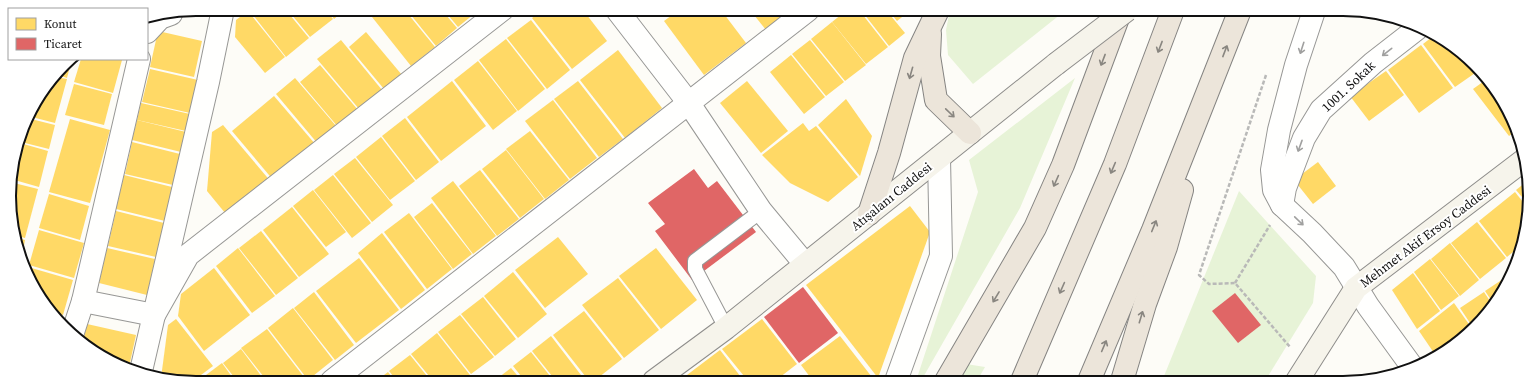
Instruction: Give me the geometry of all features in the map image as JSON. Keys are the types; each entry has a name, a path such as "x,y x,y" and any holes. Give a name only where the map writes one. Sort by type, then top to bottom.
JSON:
{"highway":[{"path":"949,376 1035,228 1063,165 1119,16"},
{"path":"1024,376 1115,164 1172,16"},
{"path":"1091,376 1211,87 1238,16"},
{"path":"935,17 929,56 936,100 970,133"},
{"path":"869,214 889,153 915,58 935,17"},
{"path":"1123,376 1145,304 1166,248 1211,87"}],"main road":[{"name":"Atışalanı Caddesi","path":"666,376 1056,64 1119,16"},
{"name":"Mehmet Akif Ersoy Caddesi","path":"1302,374 1356,288 1520,163"}],"street":[{"path":"142,367 222,16"},
{"path":"154,315 188,254 494,16"},
{"path":"622,16 688,102 761,211 805,264"},
{"path":"338,376 800,16"},
{"path":"1312,16 1296,65 1278,137 1272,170 1274,190 1282,205 1312,233 1344,267 1356,288 1409,363"},
{"path":"148,31 158,20"},
{"name":"1001. Sokak","path":"1282,205 1285,188 1304,138 1320,110 1373,63 1414,31"},
{"path":"74,328 83,301 139,60"},
{"path":"898,376 942,256 939,158"},
{"path":"83,301 154,315"}],"lane":[{"path":"726,328 695,269 695,261 761,211"}],"path":[{"path":"1235,283 1209,284 1199,275 1268,71"},
{"path":"1235,283 1282,205"},
{"path":"1235,283 1302,374"}],"green space":[{"path":"949,16 1058,16 973,84 948,55 946,30"},
{"path":"1075,78 1020,208 924,376 918,376 978,192 969,160"},
{"path":"1239,191 1316,276 1313,303 1268,376 1164,376"},
{"path":"966,364 985,367 980,376 959,376"}],"building: Konut":[{"path":"241,16 252,16 285,57 265,73 235,37 236,20"},
{"path":"254,16 291,16 309,38 286,57"},
{"path":"293,16 331,16 333,19 310,37"},
{"path":"410,16 435,47 411,66 372,17"},
{"path":"412,16 447,16 457,28 436,46"},
{"path":"449,16 471,16 458,27"},
{"path":"535,16 588,16 607,41 572,69 532,18"},
{"path":"671,16 726,16 746,43 704,75 664,21"},
{"path":"755,16 783,16 766,30"},
{"path":"840,16 864,16 888,47 866,64 832,22"},
{"path":"866,16 891,16 905,33 889,46"},
{"path":"893,16 903,16 897,21"},
{"path":"531,20 570,70 547,89 507,38"},
{"path":"832,22 866,65 845,81 811,39"},
{"path":"158,31 202,41 194,77 150,67"},
{"path":"366,32 402,75 384,89 349,47"},
{"path":"506,39 545,89 518,111 479,60"},
{"path":"1430,39 1433,40 1453,53 1474,73 1455,87 1423,44"},
{"path":"341,40 382,90 359,109 317,59"},
{"path":"810,40 844,82 826,96 792,54"},
{"path":"1421,45 1453,88 1419,113 1388,70"},
{"path":"618,50 662,108 625,138 580,80"},
{"path":"791,55 825,97 804,114 770,72"},
{"path":"81,60 122,60 113,93 74,82"},
{"path":"478,61 517,111 493,130 454,80"},
{"path":"320,65 358,110 338,127 300,82"},
{"path":"70,68 67,78 62,76"},
{"path":"150,69 198,80 190,113 142,102"},
{"path":"1386,71 1404,95 1369,121 1350,96"},
{"path":"60,78 67,79 55,123 34,118 53,86"},
{"path":"295,78 337,127 318,144 276,94"},
{"path":"452,81 486,126 441,161 407,117"},
{"path":"578,81 623,139 599,157 554,99"},
{"path":"747,81 788,131 761,153 720,103"},
{"path":"1483,82 1486,86 1499,106 1512,134 1509,136 1473,89"},
{"path":"74,84 112,94 104,125 65,115"},
{"path":"274,96 316,145 274,181 232,131"},
{"path":"846,99 872,136 860,176 818,125"},
{"path":"553,100 597,158 570,179 525,121"},
{"path":"141,103 190,114 186,131 137,120"},
{"path":"405,118 439,162 416,180 382,136"},
{"path":"70,119 110,130 90,203 49,192"},
{"path":"33,120 55,125 49,149 24,143"},
{"path":"137,120 186,132 181,152 132,140"},
{"path":"803,123 809,131 816,126 858,177 828,202 790,183 762,155"},
{"path":"223,125 272,183 230,219 207,191 212,132"},
{"path":"530,131 569,180 545,199 506,149"},
{"path":"381,137 415,181 390,200 356,157"},
{"path":"132,142 180,154 173,185 125,174"},
{"path":"24,144 48,151 39,187 17,181 19,161"},
{"path":"506,150 544,199 520,218 482,169"},
{"path":"355,158 393,205 372,222 334,174"},
{"path":"1318,162 1336,186 1313,204 1294,180"},
{"path":"480,170 519,219 497,236 459,186"},
{"path":"124,175 172,187 165,221 116,209"},
{"path":"333,175 371,223 352,238 314,190"},
{"path":"453,181 496,236 473,254 431,198"},
{"path":"16,184 38,189 25,238 20,237 19,231 16,208"},
{"path":"1523,184 1523,198 1516,190"},
{"path":"313,190 346,232 326,247 293,206"},
{"path":"1515,192 1523,202 1520,231 1517,243 1514,251 1507,257 1479,221"},
{"path":"49,194 89,206 80,240 39,228"},
{"path":"432,203 472,254 453,269 414,217"},
{"path":"910,206 930,232 879,376 876,376 806,285"},
{"path":"292,207 329,254 299,277 263,230"},
{"path":"116,211 164,223 156,257 108,246"},
{"path":"409,213 452,269 427,289 384,232"},
{"path":"1477,222 1506,258 1480,279 1451,243"},
{"path":"39,230 84,243 74,278 30,265"},
{"path":"261,231 298,278 276,295 239,248"},
{"path":"382,233 425,290 401,309 358,253"},
{"path":"558,237 588,274 545,308 515,270"},
{"path":"21,239 25,240 24,248"},
{"path":"1450,243 1479,280 1460,296 1431,259"},
{"path":"107,248 155,259 147,295 99,283"},
{"path":"238,248 275,296 252,313 216,266"},
{"path":"656,248 697,300 661,329 619,276"},
{"path":"359,258 399,310 356,343 316,291"},
{"path":"1430,259 1459,296 1441,310 1414,272"},
{"path":"31,268 73,280 63,315 60,314 46,296"},
{"path":"214,268 250,315 204,351 178,316 181,294"},
{"path":"513,272 547,314 518,338 484,296"},
{"path":"1413,273 1440,311 1417,329 1392,290"},
{"path":"618,278 659,330 624,358 582,305"},
{"path":"1502,280 1491,299 1485,291"},
{"path":"314,292 354,345 335,360 294,308"},
{"path":"1484,292 1490,301 1470,323 1460,308"},
{"path":"483,297 516,339 495,356 461,314"},
{"path":"1454,303 1469,324 1453,339 1433,352 1419,331"},
{"path":"293,308 333,360 313,376 305,376 268,328"},
{"path":"584,311 622,359 600,376 585,376 553,335"},
{"path":"460,315 494,357 471,374 438,332"},
{"path":"176,319 213,366 200,376 184,376 162,373 168,325"},
{"path":"762,319 797,364 781,376 744,376 722,349"},
{"path":"87,324 136,335 130,363 106,352 84,337"},
{"path":"267,329 303,376 263,376 241,348"},
{"path":"437,333 470,375 429,376 411,354"},
{"path":"551,336 581,375 552,376 532,351"},
{"path":"840,336 871,376 809,376 801,365"},
{"path":"241,349 261,376 233,376 223,363"},
{"path":"720,350 740,376 686,376"},
{"path":"531,352 550,376 521,376 513,366"},
{"path":"410,355 427,376 393,376 389,371"},
{"path":"222,363 231,376 205,376"},
{"path":"511,368 518,376 501,376"},
{"path":"388,372 391,376 383,376"}],"building: Ticaret":[{"path":"694,169 708,188 717,181 756,232 692,280 655,231 665,224 648,203"},
{"path":"803,287 838,333 799,363 764,317"},
{"path":"1235,293 1261,325 1238,343 1212,311"}]}
